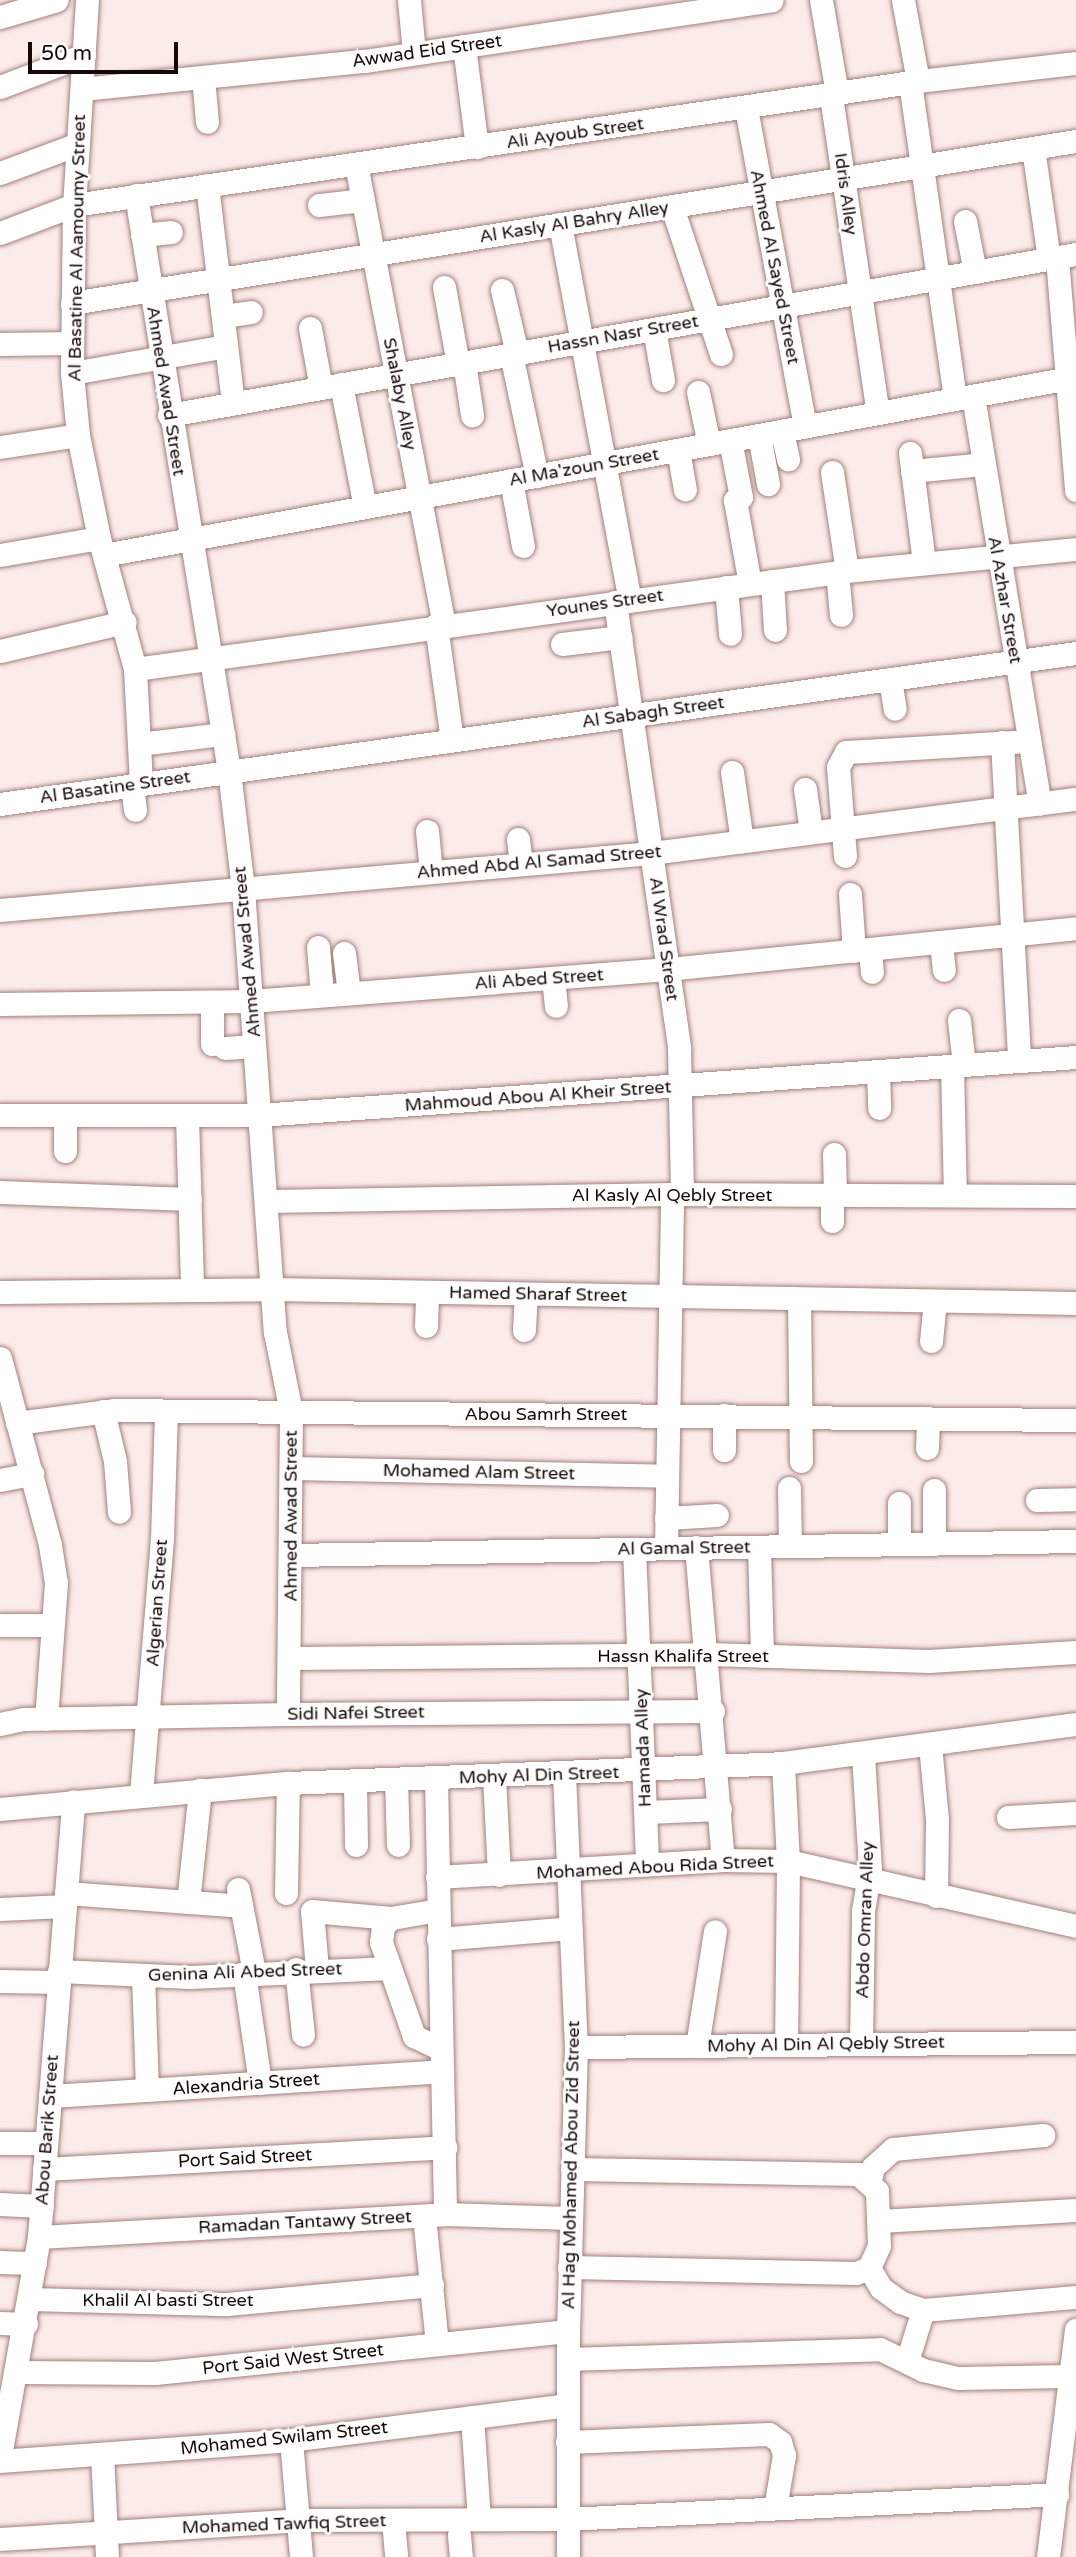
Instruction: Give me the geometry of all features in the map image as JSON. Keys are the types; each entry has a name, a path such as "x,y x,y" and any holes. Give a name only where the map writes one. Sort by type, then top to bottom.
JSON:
{"street":[{"path":"0,16 57,0"},
{"name":"Al Basatine Al Aamoumy Street","path":"87,0 74,205 72,373 78,435 102,547 125,622 135,669 139,744 135,810"},
{"path":"409,0 414,53"},
{"name":"Awwad Eid Street","path":"82,89 414,53 771,0"},
{"name":"Idris Alley","path":"821,0 843,179 878,413"},
{"name":"Al Azhar Street","path":"903,0 938,278 964,398 983,464 1040,804"},
{"path":"464,46 477,147"},
{"path":"0,87 84,55"},
{"name":"Ali Ayoub Street","path":"0,233 74,205 136,195 746,108 914,81 1076,63"},
{"path":"203,77 207,122"},
{"name":"Ahmed Al Sayed Street","path":"746,108 805,427"},
{"name":"Al Kasly Al Bahry Alley","path":"72,303 1076,141"},
{"path":"0,173 78,144"},
{"path":"1034,148 1061,257 1064,379 1076,490"},
{"name":"Shalaby Alley","path":"356,164 420,497 440,624 452,740"},
{"path":"207,185 233,403"},
{"name":"Ahmed Awad Street","path":"136,195 189,540 229,771 243,889 277,1349 291,1412 288,1714"},
{"path":"319,205 363,200"},
{"path":"672,207 721,354"},
{"path":"965,221 975,272"},
{"name":"Al Wrad Street","path":"560,224 606,463 623,601 621,637 682,1086 671,1296 666,1548"},
{"path":"142,235 172,232"},
{"name":"Hassn Nasr Street","path":"169,415 1061,257"},
{"path":"444,287 472,415"},
{"path":"502,290 537,476"},
{"path":"223,316 251,312"},
{"path":"310,328 331,386 365,508"},
{"path":"654,329 663,380"},
{"path":"0,344 72,343"},
{"path":"72,373 226,346"},
{"name":"Al Ma'zoun Street","path":"0,555 189,540 1064,379"},
{"path":"698,392 741,497 735,500 775,630"},
{"path":"771,433 788,459"},
{"path":"768,484 771,433"},
{"path":"0,447 78,435"},
{"path":"678,450 685,489"},
{"path":"924,562 911,462 983,464"},
{"path":"832,472 842,571 841,615"},
{"path":"511,480 523,546"},
{"name":"Younes Street","path":"135,669 440,624 842,571 996,554 1076,549"},
{"path":"726,587 730,634"},
{"path":"0,651 125,622"},
{"path":"562,643 621,637"},
{"name":"Al Sabagh Street","path":"229,771 1076,653"},
{"path":"890,679 895,709"},
{"path":"139,744 223,734"},
{"path":"845,856 838,767 846,752 1028,741"},
{"path":"1002,742 1019,1061"},
{"name":"Al Basatine Street","path":"0,804 229,771"},
{"path":"732,772 742,841"},
{"path":"805,789 811,832"},
{"name":"Ahmed Abd Al Samad Street","path":"0,909 652,853 843,828 881,832 1007,808 1076,799"},
{"path":"427,831 431,872"},
{"path":"518,839 521,864"},
{"path":"849,894 865,958"},
{"name":"Ali Abed Street","path":"0,1003 251,1001 668,969 865,958 941,943 1076,928"},
{"path":"941,943 944,970"},
{"path":"318,947 322,995"},
{"path":"344,953 349,993"},
{"path":"553,978 556,1006"},
{"path":"212,1002 219,1046 254,1046"},
{"path":"955,1195 959,1020"},
{"name":"Mahmoud Abou Al Kheir Street","path":"0,1115 259,1115 1076,1057"},
{"path":"878,1072 879,1108"},
{"path":"65,1115 65,1151"},
{"path":"187,1115 192,1289"},
{"path":"832,1221 834,1154"},
{"path":"0,1192 190,1199"},
{"name":"Al Kasly Al Qebly Street","path":"268,1201 677,1194 1076,1196"},
{"name":"Hamed Sharaf Street","path":"0,1292 274,1289 671,1296 799,1299 841,1309 935,1301 1076,1303"},
{"path":"426,1326 427,1292"},
{"path":"524,1330 526,1294"},
{"path":"799,1299 801,1461"},
{"path":"931,1341 935,1301"},
{"path":"0,1358 53,1562 46,1719"},
{"path":"103,1411 115,1461 119,1512"},
{"name":"Abou Samrh Street","path":"18,1423 103,1411 668,1414 1076,1420"},
{"name":"Algerian Street","path":"141,1794 162,1539 166,1411"},
{"path":"724,1415 724,1450"},
{"path":"927,1448 928,1418"},
{"name":"Mohamed Alam Street","path":"292,1468 667,1476"},
{"path":"0,1480 32,1475"},
{"path":"789,1488 790,1546"},
{"path":"934,1490 934,1544"},
{"path":"1037,1500 1076,1499"},
{"path":"899,1503 900,1544"},
{"path":"666,1518 717,1515"},
{"name":"Al Gamal Street","path":"291,1555 1076,1541"},
{"path":"759,1546 762,1656"},
{"path":"696,1547 709,1654 723,1860"},
{"name":"Hamada Alley","path":"634,1549 648,1864"},
{"path":"0,1625 52,1625"},
{"name":"Hassn Khalifa Street","path":"289,1658 709,1654 929,1661 1076,1652"},
{"name":"Sidi Nafei Street","path":"0,1724 46,1719 288,1714 713,1711"},
{"name":"Mohy Al Din Street","path":"0,1809 141,1794 288,1783 645,1772 783,1763 1076,1724"},
{"path":"930,1745 937,1819 936,1896"},
{"name":"Abdo Omran Alley","path":"860,2044 863,1911 868,1882 863,1753"},
{"path":"783,1763 788,1861 786,2045"},
{"name":"Al Hag Mohamed Abou Zid Street","path":"564,1774 576,2047 569,2266 568,2557"},
{"path":"494,1776 499,1875"},
{"path":"396,1779 398,1845"},
{"path":"436,1779 445,2147 435,2215 432,2285 437,2344"},
{"path":"355,1781 356,1845"},
{"path":"286,1893 288,1783"},
{"path":"188,1902 200,1790"},
{"name":"Abou Barik Street","path":"0,2459 6,2400 18,2372 42,2206 73,1801"},
{"path":"646,1812 720,1809"},
{"path":"1008,1817 1076,1813"},
{"name":"Mohamed Abou Rida Street","path":"437,1877 723,1860 788,1861 868,1882 1076,1926"},
{"path":"0,1909 66,1900 188,1902 239,1897 260,2082"},
{"path":"303,2035 311,1902 391,1918 438,1910"},
{"path":"391,1918 383,1926 381,1942 390,1968 414,2036 441,2060"},
{"path":"438,1939 571,1928"},
{"path":"697,2046 715,1931"},
{"name":"Genina Ali Abed Street","path":"0,1981 390,1968"},
{"path":"143,1975 147,2090"},
{"name":"Mohy Al Din Al Qebly Street","path":"576,2047 1076,2042"},
{"name":"Alexandria Street","path":"50,2096 260,2082 441,2060"},
{"path":"569,2266 856,2273 869,2268 879,2246 877,2192 870,2180 873,2167 893,2149 1043,2135"},
{"path":"0,2143 46,2143"},
{"name":"Port Said Street","path":"44,2169 445,2147"},
{"path":"572,2169 844,2173 870,2180"},
{"path":"0,2204 42,2206"},
{"path":"879,2221 1076,2210"},
{"name":"Ramadan Tantawy Street","path":"38,2237 435,2215 571,2218"},
{"path":"0,2262 35,2263"},
{"path":"869,2268 881,2288 900,2302 923,2310 1076,2297"},
{"name":"Khalil Al basti Street","path":"30,2299 228,2304 432,2285"},
{"path":"907,2361 923,2310"},
{"path":"0,2323 26,2324"},
{"path":"1048,2557 1076,2330"},
{"name":"Port Said West Street","path":"18,2372 155,2373 568,2331"},
{"path":"568,2359 880,2349 958,2378 1069,2376"},
{"name":"Mohamed Swilam Street","path":"0,2459 291,2440 567,2405"},
{"path":"472,2417 479,2519"},
{"path":"567,2442 769,2434 780,2442 784,2455 775,2508"},
{"path":"291,2440 300,2557"},
{"path":"102,2454 107,2557"},
{"name":"Mohamed Tawfiq Street","path":"0,2539 298,2520 567,2519 1057,2494"},
{"path":"393,2520 396,2557"}]}
